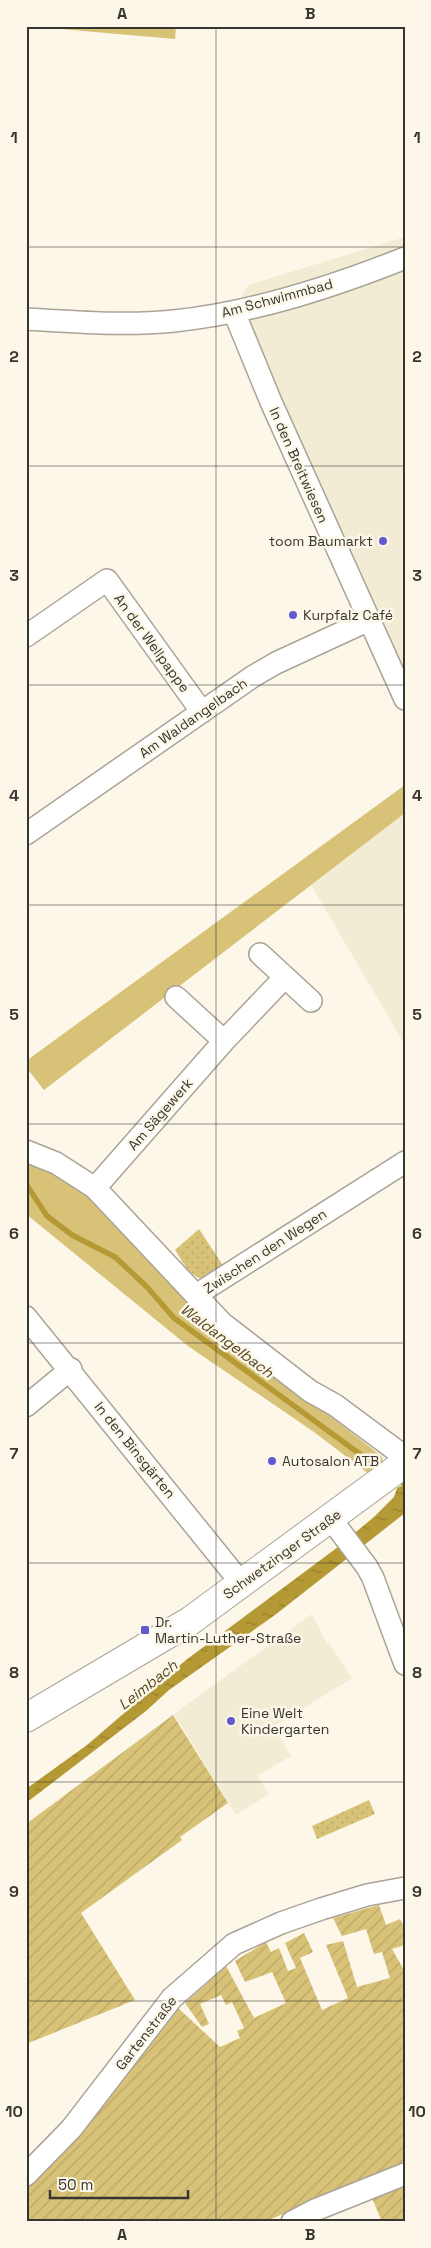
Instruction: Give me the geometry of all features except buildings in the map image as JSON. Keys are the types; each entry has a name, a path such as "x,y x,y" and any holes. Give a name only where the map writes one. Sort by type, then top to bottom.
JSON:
{"street":[{"name":"Am Schwimmbad","path":"26,319 116,322 173,321 234,312 305,292 405,258"},
{"name":"In den Breitwiesen","path":"234,312 267,394 405,699"},
{"name":"An der Wellpappe","path":"26,636 107,580 202,712"},
{"name":"Am Waldangelbach","path":"26,834 264,669 369,620"},
{"path":"260,954 311,1000"},
{"name":"Am Sägewerk","path":"95,1188 224,1041 285,977"},
{"path":"176,998 224,1041"},
{"path":"26,1151 56,1163 95,1188 196,1296"},
{"name":"Zwischen den Wegen","path":"397,1467 335,1404 310,1391 222,1323 196,1296 405,1162"},
{"name":"In den Binsgärten","path":"26,1317 70,1369 242,1584"},
{"path":"26,1406 70,1369"},
{"name":"Schwetzinger Straße","path":"26,1718 190,1621 242,1584 337,1528 397,1467"},
{"path":"337,1528 365,1564 373,1578 399,1632 405,1664"},
{"name":"Gartenstraße","path":"26,2175 71,2129 172,1998 234,1944 281,1923 321,1909 367,1895 405,1888"},
{"path":"292,2222 314,2210 405,2174"}],"shaded area":[{"path":"26,26 176,26 175,39"},
{"path":"405,237 405,699 234,312 248,285"},
{"path":"405,785 405,813 44,1090 26,1067 26,1061"},
{"path":"405,813 405,1045 311,885"},
{"path":"26,1150 56,1163 196,1295 199,1317 244,1353 360,1439 382,1457 383,1464 369,1474 314,1432 188,1346 26,1214"},
{"path":"199,1229 224,1267 207,1278 197,1277 192,1274 175,1250"},
{"name":"Eine Welt Kindergarten","path":"312,1614 327,1644 329,1643 352,1678 273,1727 291,1756 257,1776 269,1794 236,1815 174,1714"},
{"path":"173,1715 228,1803 180,1837 182,1840 81,1913 135,2000 26,2044 26,1824"},
{"path":"369,1800 375,1814 317,1839 312,1826"},
{"path":"379,1905 386,1925 400,1919 405,1929 405,1945 392,1949 405,1972 405,2163 264,2222 26,2222 26,2189 80,2134 177,2007 220,2047 240,2038 237,2031 244,2028 232,2002 226,2005 221,1995 200,2004 209,2024 202,2027 185,2003 226,1966 254,2018 286,2003 272,1972 245,1982 235,1961 266,1942 271,1952 279,1948 288,1971 296,1968 285,1943 304,1933 313,1952 300,1958 322,2010 348,1998 326,1945 343,1941 357,1987 390,1978 382,1952 374,1954 366,1929 342,1936 333,1918"},
{"path":"405,2186 405,2222 382,2222 372,2198"}],"water":[{"path":"405,1484 405,1513 275,1615 169,1690 146,1711 26,1803 26,1789 87,1745 186,1660 334,1550 374,1517 394,1497 397,1488"}],"waterway":[{"name":"Waldangelbach","path":"26,1184 47,1216 72,1235 115,1257 147,1287 174,1318 383,1471"},
{"name":"Waldangelbach","path":"396,1478 405,1484"}],"place":[{"name":"toom Baumarkt","path":"383,541"},
{"name":"Kurpfalz Café","path":"293,615"},
{"name":"Autosalon ATB","path":"272,1461"},
{"name":"Dr. Martin-Luther-Straße","path":"145,1630"},
{"name":"Eine Welt Kindergarten","path":"231,1721"}],"water label":[{"name":"Leimbach","path":"148,1685"}]}
